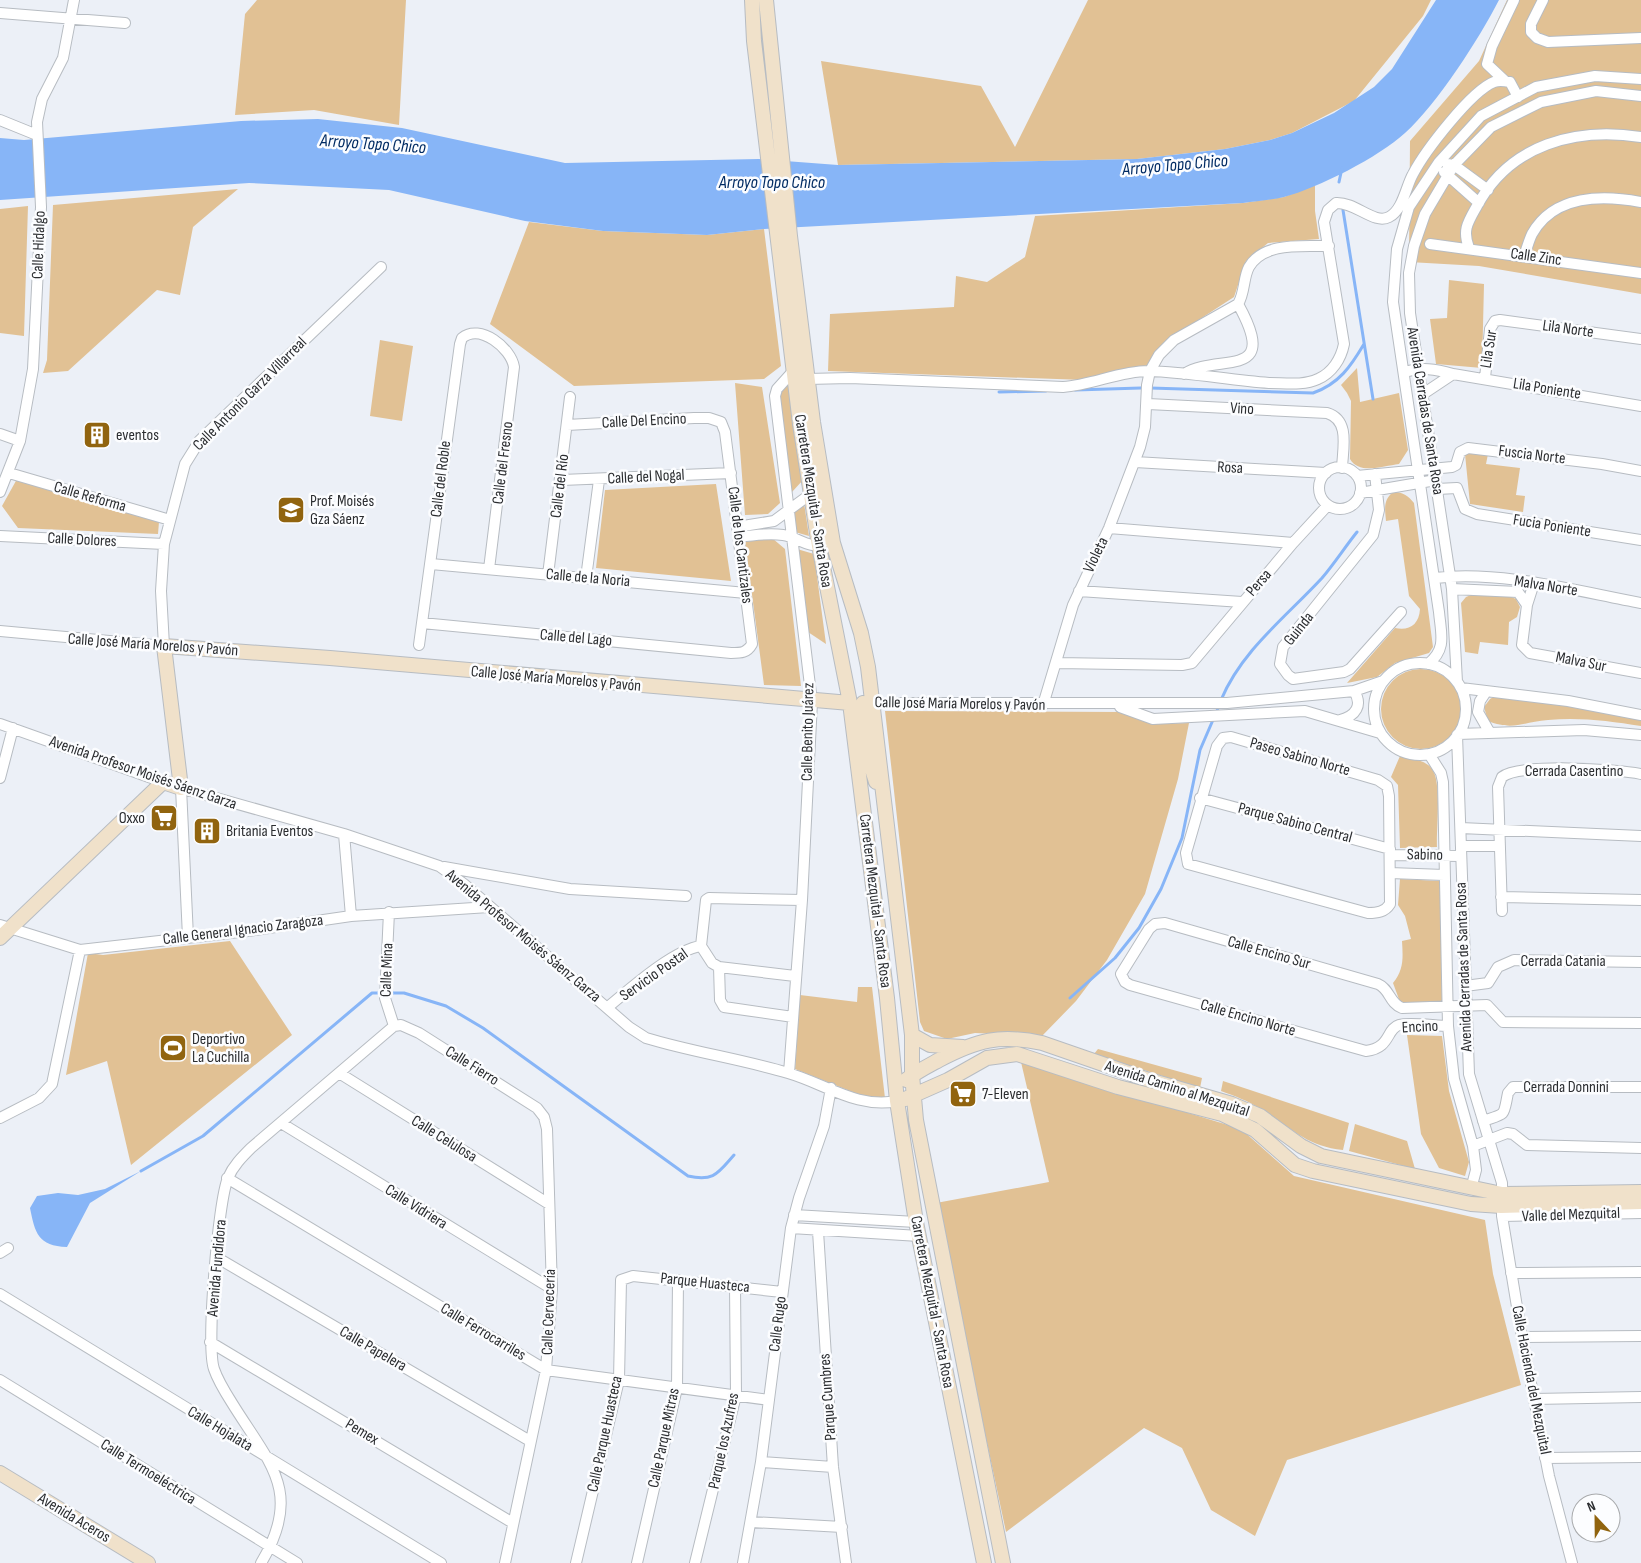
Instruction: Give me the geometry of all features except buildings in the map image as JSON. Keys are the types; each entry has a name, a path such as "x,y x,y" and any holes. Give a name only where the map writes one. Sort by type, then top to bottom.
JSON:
{"main road":[{"path":"752,0 754,41 777,171"},
{"path":"761,0 762,10 768,24"},
{"path":"766,0 777,171"},
{"name":"Carretera Mezquital - Santa Rosa","path":"777,171 800,424 833,543 861,632 862,703 897,1097 917,1229 984,1563"},
{"name":"Carretera Mezquital - Santa Rosa","path":"784,236 807,378 818,490 819,546 862,703 870,763 884,804 912,1035 913,1096 925,1171 1003,1563"},
{"name":"Calle José María Morelos y Pavón","path":"164,646 330,658 812,702 862,703"},
{"name":"Calle Antonio Garza Villarreal","path":"164,646 181,788"},
{"path":"3,930 162,782"},
{"name":"Avenida Profesor Moisés Sáenz Garza","path":"162,782 181,788"},
{"path":"912,1035 930,1045 964,1047"},
{"name":"Avenida Camino al Mezquital","path":"897,1097 912,1075 964,1047 985,1040 1009,1037 1042,1043 1149,1080 1232,1104 1260,1116 1310,1152 1470,1189 1502,1205 1641,1192"},
{"name":"Avenida Camino al Mezquital","path":"897,1097 913,1096 948,1080 987,1058 1017,1054 1118,1087 1222,1114 1246,1124 1302,1168 1471,1204 1641,1202"},
{"name":"Avenida Aceros","path":"0,1473 148,1563"}],"street":[{"name":"Calle Hidalgo","path":"0,492 20,441 33,370 41,207 37,138 40,106 63,58 74,0"},
{"path":"1505,81 1487,64 1492,46 1514,0"},
{"path":"1543,0 1532,24 1531,32 1537,38 1548,42 1641,38"},
{"path":"0,13 124,23"},
{"name":"Avenida Cerradas de Santa Rosa","path":"1428,664 1437,656 1441,641 1435,578 1393,302 1397,249 1409,207 1438,162 1481,116 1536,87 1595,76 1641,79"},
{"path":"807,378 850,378 1063,387 1085,385 1134,372 1150,371 1290,384 1306,383 1328,373 1342,355 1344,344 1324,222 1328,210 1333,204 1347,202 1377,219 1389,217 1397,210 1413,174 1434,142 1460,112 1486,87 1496,81 1510,82 1518,97"},
{"name":"Avenida Cerradas de Santa Rosa","path":"1459,685 1452,589 1410,302 1409,273 1414,246 1425,214 1454,165 1491,128 1541,102 1596,91 1641,96"},
{"path":"0,120 37,138"},
{"path":"1469,248 1464,237 1468,223 1488,190 1507,167 1539,148 1577,135 1612,132 1641,136"},
{"path":"1438,162 1454,165 1488,190"},
{"path":"1438,162 1447,176 1479,203"},
{"path":"1524,256 1533,232 1552,213 1579,199 1615,197 1641,202"},
{"name":"Calle Zinc","path":"1430,244 1641,273"},
{"path":"1183,375 1201,367 1242,361 1249,355 1251,345 1250,330 1238,304 1249,268 1255,258 1279,247 1328,246"},
{"name":"Calle Antonio Garza Villarreal","path":"164,646 161,591 164,544 185,464 200,440 382,268"},
{"path":"1150,371 1159,355 1174,340 1238,304"},
{"name":"Lila Norte","path":"1495,321 1507,320 1641,339"},
{"name":"Lila Sur","path":"1485,378 1490,329 1495,321"},
{"name":"Calle del Roble","path":"419,645 458,354 464,336 474,334 488,337 500,345 510,358"},
{"name":"Calle del Fresno","path":"489,569 513,385 514,367 510,358"},
{"path":"1404,372 1420,368 1432,368 1453,374"},
{"name":"Calle Benito Juárez","path":"789,1073 802,900 812,702 775,396 777,389 795,369"},
{"name":"Violeta","path":"1043,705 1079,591 1109,528 1135,462 1145,427 1150,371"},
{"path":"1423,394 1453,374"},
{"name":"Lila Poniente","path":"1453,374 1641,406"},
{"name":"Vino","path":"1147,394 1327,413 1336,416 1343,428 1342,468"},
{"name":"Calle del Río","path":"548,575 562,480 570,397"},
{"name":"Calle Del Encino","path":"567,425 694,418 709,418 721,422"},
{"name":"Calle de los Cantizales","path":"721,422 725,432 752,644 746,652 731,653"},
{"path":"0,434 20,441"},
{"name":"Fuscia Norte","path":"1434,468 1452,467 1460,452 1468,448 1641,471"},
{"name":"Rosa","path":"1135,462 1326,473"},
{"path":"1334,468 1342,468 1351,470 1357,476 1360,484 1360,493 1356,501 1345,508 1336,508 1328,505 1322,498 1319,489 1321,480 1326,473 1334,468"},
{"path":"1357,476 1434,468"},
{"name":"Calle Reforma","path":"9,473 170,520"},
{"name":"Calle del Nogal","path":"562,480 599,480 730,473"},
{"path":"1375,474 1378,489"},
{"path":"586,578 599,480"},
{"path":"1360,493 1420,482 1437,484"},
{"name":"Fucia Poniente","path":"1437,484 1457,488 1465,509 1477,514 1641,540"},
{"name":"Guinda","path":"1378,489 1379,510 1373,535 1283,647 1280,664 1288,676 1293,679 1344,672 1350,669 1400,612"},
{"path":"738,532 774,521 818,490"},
{"name":"Persa","path":"1057,663 1182,666 1192,663 1242,602 1328,505"},
{"path":"1109,528 1293,543"},
{"path":"738,532 793,537 811,546 819,546"},
{"name":"Calle Dolores","path":"0,536 164,544"},
{"name":"Calle de la Noria","path":"431,564 746,593"},
{"path":"1435,578 1450,576"},
{"name":"Malva Norte","path":"1450,576 1534,583 1641,603"},
{"path":"1527,605 1534,583"},
{"name":"Malva Norte","path":"1452,589 1515,591 1522,596 1527,605"},
{"path":"1079,591 1242,602"},
{"name":"Malva Sur","path":"1527,605 1522,642 1523,648 1530,652 1641,673"},
{"name":"Calle del Lago","path":"422,623 731,653"},
{"name":"Calle José María Morelos y Pavón","path":"0,631 164,646"},
{"path":"1415,663 1428,664 1447,672 1459,685 1466,711 1458,734 1442,749 1429,754 1404,752 1390,744 1380,733 1374,716 1374,704 1383,681 1403,666 1415,663"},
{"name":"Calle José María Morelos y Pavón","path":"862,703 1206,704 1354,690 1383,681"},
{"path":"1459,685 1486,692 1568,701 1641,715"},
{"path":"1340,720 1350,717 1357,710 1358,701 1354,690"},
{"path":"1486,692 1480,701 1478,712 1490,733"},
{"name":"Calle José María Morelos y Pavón","path":"1114,705 1153,719 1224,716 1291,710 1305,711 1380,733"},
{"name":"Avenida Profesor Moisés Sáenz Garza","path":"0,724 162,782"},
{"path":"0,778 13,728"},
{"path":"1458,734 1584,730 1641,735"},
{"name":"Avenida Cerradas de Santa Rosa","path":"1458,734 1468,1074 1502,1183 1502,1205"},
{"name":"Paseo Sabino Norte","path":"1200,798 1217,746 1223,738 1231,737 1378,780 1387,786 1389,796 1390,852"},
{"name":"Avenida Cerradas de Santa Rosa","path":"1429,754 1441,773 1443,782 1443,856 1448,1026 1454,1079 1473,1146 1476,1170 1470,1189"},
{"name":"Cerrada Casentino","path":"1502,911 1498,787 1499,781 1506,773 1586,768 1641,774"},
{"name":"Calle Antonio Garza Villarreal","path":"181,788 188,937"},
{"name":"Avenida Profesor Moisés Sáenz Garza","path":"181,788 344,834 439,866 464,884 629,1027 646,1038 789,1073 864,1102 882,1104 897,1097"},
{"path":"1200,798 1186,853 1186,860 1190,866 1368,913 1383,911 1390,904 1390,852"},
{"name":"Parque Sabino Central","path":"1200,798 1390,852"},
{"path":"1461,828 1641,836"},
{"path":"344,834 351,916"},
{"path":"1461,851 1500,846"},
{"name":"Sabino","path":"1390,852 1443,856 1461,851"},
{"path":"439,866 570,889 686,896"},
{"name":"Sabino","path":"1390,873 1444,874"},
{"path":"795,976 719,967 706,958 701,946 706,900 713,896 802,900"},
{"path":"1501,897 1641,900"},
{"name":"Calle General Ignacio Zaragoza","path":"3,930 80,950 248,931 389,912 489,907"},
{"name":"Calle Mina","path":"389,912 385,993 394,1026"},
{"name":"Calle Encino Sur","path":"1125,982 1122,978 1122,970 1148,929 1159,923 1378,984"},
{"name":"Servicio Postal","path":"608,1007 684,951 701,946"},
{"path":"0,1118 39,1098 52,1084 80,950"},
{"name":"Cerrada Catania","path":"1466,986 1488,983 1498,967 1514,960 1641,962"},
{"path":"719,967 720,1000 724,1008 792,1017"},
{"name":"Calle Encino Norte","path":"1125,982 1358,1049 1372,1050"},
{"name":"Encino","path":"1378,984 1387,990 1391,1001 1402,1008 1466,1007"},
{"path":"1466,1007 1487,1005 1503,1022 1641,1023"},
{"name":"Calle Fierro","path":"394,1026 401,1025 419,1033 526,1100 537,1108 544,1117"},
{"name":"Avenida Fundidora","path":"261,1563 271,1547 282,1512 281,1492 268,1458 219,1382 211,1357 210,1342 216,1258 227,1178 237,1162 394,1026"},
{"name":"Encino","path":"1372,1050 1382,1045 1397,1026 1448,1026"},
{"name":"Calle Celulosa","path":"339,1073 549,1204"},
{"name":"Cerrada Donnini","path":"1483,1121 1503,1113 1507,1107 1508,1093 1514,1087 1641,1087"},
{"name":"Calle Rugo","path":"743,1563 761,1462 791,1228 824,1126 831,1088"},
{"name":"Calle Cervecería","path":"505,1563 546,1370 552,1289 549,1148 544,1117"},
{"name":"Calle Vidriera","path":"281,1123 552,1289"},
{"path":"1473,1146 1507,1133 1513,1134 1527,1145 1641,1148"},
{"name":"Calle Ferrocarriles","path":"227,1178 546,1370 769,1400"},
{"name":"Valle del Mezquital","path":"1502,1205 1641,1213"},
{"name":"Calle Hacienda del Mezquital","path":"1502,1205 1511,1273 1545,1458 1572,1563"},
{"path":"794,1215 878,1220 917,1229"},
{"path":"878,1220 878,1233"},
{"path":"791,1228 878,1233 917,1229"},
{"name":"Parque Cumbres","path":"818,1231 833,1467 846,1563"},
{"name":"Calle Papelera","path":"216,1258 530,1441"},
{"path":"1511,1273 1641,1272"},
{"name":"Parque Huasteca","path":"627,1276 782,1292"},
{"name":"Calle Parque Huasteca","path":"576,1563 619,1380 620,1286 621,1280 627,1276"},
{"name":"Calle Parque Mitras","path":"638,1563 677,1388 678,1280"},
{"name":"Parque los Azufres","path":"695,1563 736,1395 735,1286"},
{"name":"Calle Hojalata","path":"0,1294 441,1563"},
{"path":"1522,1337 1641,1336"},
{"name":"Pemex","path":"210,1342 513,1523"},
{"name":"Calle Termoeléctrica","path":"0,1380 297,1563"},
{"path":"1534,1399 1641,1397"},
{"path":"1545,1458 1641,1457"},
{"path":"761,1462 833,1467"},
{"path":"751,1522 842,1528"}],"shaded area":[{"path":"257,0 406,0 399,125 314,110 235,115 245,14"},
{"path":"1088,0 1431,0 1423,16 1354,101 1292,133 1270,140 1225,149 1137,159 838,165 821,61 981,86 1015,147"},
{"path":"1507,0 1641,0 1641,294 1479,266 1409,262 1410,141 1479,61"},
{"path":"1315,185 1315,211 1319,239 1268,243 1246,261 1234,297 1163,343 1148,365 1084,380 828,371 830,314 954,307 956,276 987,282 1025,257 1035,216 1243,203 1284,197"},
{"path":"238,189 193,227 180,295 157,290 68,371 43,373 47,360 53,205"},
{"path":"28,206 24,336 0,333 0,209"},
{"path":"529,222 603,231 707,235 764,229 781,366 764,379 574,386 490,324"},
{"path":"1449,280 1484,284 1482,368 1436,364 1430,319 1447,318"},
{"path":"380,340 413,346 402,421 370,416"},
{"path":"1357,368 1360,402 1399,393 1408,450 1399,464 1379,468 1365,468 1354,464 1350,459 1351,401 1341,385"},
{"path":"735,383 762,387 780,503 768,514 745,515"},
{"path":"790,384 803,480 792,492 777,393"},
{"path":"1465,454 1488,454 1486,464 1520,468 1516,495 1525,496 1523,512 1470,504"},
{"path":"17,479 159,522 158,534 18,528 2,506"},
{"path":"716,484 731,581 596,568 605,490"},
{"path":"1393,492 1405,495 1414,503 1433,647 1429,653 1395,663 1377,677 1347,683 1395,628 1409,628 1415,623 1419,615 1420,609 1409,596 1398,519 1386,521 1386,502"},
{"path":"804,503 809,536 795,532 794,512"},
{"path":"772,538 785,549 801,686 764,685 745,542"},
{"path":"797,549 814,554 826,644 805,630"},
{"path":"1476,593 1509,596 1516,599 1520,607 1517,617 1509,622 1508,645 1480,642 1478,654 1465,652 1461,603 1466,597"},
{"path":"1421,669 1436,672 1449,681 1458,694 1461,709 1458,724 1449,737 1436,746 1421,749 1406,746 1393,737 1384,724 1381,709 1384,694 1393,681 1406,672"},
{"path":"1497,695 1637,717 1641,718 1641,726 1583,719 1548,720 1511,726 1497,724 1488,721 1484,707 1490,699"},
{"path":"885,711 1121,712 1155,724 1189,723 1178,779 1145,894 1107,960 1076,1001 1042,1036 975,1033 947,1039 924,1031 920,1022"},
{"path":"1400,756 1426,763 1435,775 1438,795 1437,847 1400,848 1398,785 1391,777"},
{"path":"1400,879 1440,881 1442,1003 1400,1002 1393,983 1401,968 1402,941 1411,939 1405,916 1398,905"},
{"name":"Deportivo La Cuchilla","path":"230,941 292,1035 131,1165 107,1061 66,1075 88,953 103,955"},
{"path":"858,987 872,987 885,1098 860,1095 795,1069 800,995 857,1002"},
{"path":"1407,1035 1442,1036 1449,1091 1469,1162 1465,1176 1439,1168 1421,1134"},
{"path":"1098,1049 1202,1078 1200,1088 1094,1054"},
{"path":"1021,1062 1241,1129 1294,1176 1485,1220 1493,1274 1521,1385 1287,1460 1255,1536 1211,1510 1182,1448 1144,1428 1006,1532 936,1203 1049,1182"},
{"path":"1223,1081 1349,1123 1343,1150 1330,1148 1308,1140 1256,1106 1221,1091"},
{"path":"1355,1124 1407,1141 1415,1169 1349,1151"}],"water":[{"name":"Arroyo Topo Chico","path":"1436,0 1499,0 1469,52 1444,88 1405,133 1380,152 1348,171 1298,193 1269,200 1243,203 764,229 707,235 603,231 525,221 389,190 249,183 0,200 0,138 24,140 241,121 318,119 402,128 565,163 759,159 838,165 1137,159 1225,149 1270,140 1292,133 1334,113 1374,87 1392,69"},
{"path":"141,1171 90,1203 67,1247 57,1246 44,1241 36,1231 30,1208 37,1196 58,1193 78,1195 105,1189"}],"waterway":[{"path":"1339,182 1342,168"},
{"path":"1343,210 1373,399"},
{"path":"1150,388 1313,393 1330,385 1337,379 1354,360 1364,344"},
{"path":"1075,390 1141,388"},
{"path":"999,392 1046,391"},
{"path":"1221,700 1230,682 1253,650 1322,578 1357,532"},
{"path":"1070,998 1115,958 1139,928 1161,889 1182,838 1200,750 1219,706"},
{"path":"141,1171 203,1136 372,993 404,993 446,1006 483,1028 688,1176 697,1178 710,1177 724,1167 734,1155"}],"place":[{"name":"eventos","path":"97,435"},
{"name":"Prof. Moisés Gza Sáenz","path":"291,510"},
{"name":"Oxxo","path":"164,818"},
{"name":"Britania Eventos","path":"207,831"},
{"name":"Deportivo La Cuchilla","path":"173,1048"},
{"name":"7-Eleven","path":"963,1094"}]}
